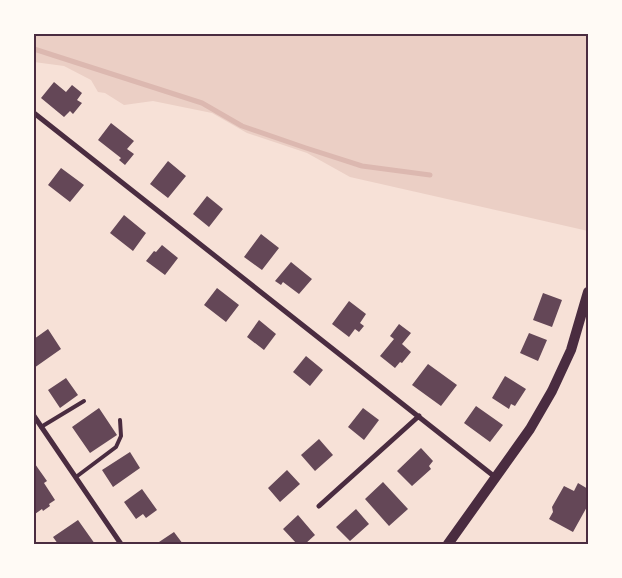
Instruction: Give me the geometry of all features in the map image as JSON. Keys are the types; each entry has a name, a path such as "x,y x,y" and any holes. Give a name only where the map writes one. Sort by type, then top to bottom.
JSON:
{"main road":[{"path":"448,544 530,428 552,391 571,350 588,292"}],"street":[{"path":"34,113 496,477"},
{"path":"34,416 121,544"},
{"path":"320,506 419,416"}],"lane":[{"path":"41,427 84,401"},
{"path":"76,477 116,447 121,436 120,420"}],"shaded area":[{"path":"34,34 588,34 588,231 350,177 307,153 247,133 212,113 153,101 124,105 105,93 98,92 91,80 64,66 34,62"}],"building":[{"path":"54,82 66,92 72,85 82,93 77,100 82,103 73,114 70,111 64,117 41,98"},
{"path":"111,123 134,141 127,149 134,154 125,165 119,160 121,158 98,140"},
{"path":"168,161 186,176 168,198 150,184"},
{"path":"61,168 84,185 70,202 48,185"},
{"path":"207,196 223,209 209,227 193,214"},
{"path":"124,215 146,233 133,251 110,233"},
{"path":"261,234 279,248 262,270 244,257"},
{"path":"162,245 178,258 165,275 146,261"},
{"path":"291,262 312,279 299,294 283,282 281,285 275,281"},
{"path":"217,288 239,305 226,322 204,305"},
{"path":"543,293 562,300 552,327 533,320"},
{"path":"349,301 366,314 360,323 364,326 359,332 355,329 349,337 332,324"},
{"path":"259,320 276,334 264,350 247,337"},
{"path":"399,324 411,333 402,344 411,352 395,368 380,356 394,339 390,336"},
{"path":"48,329 61,349 34,368 34,339"},
{"path":"529,333 547,340 538,361 520,353"},
{"path":"306,356 323,370 310,386 293,372"},
{"path":"428,364 457,385 441,406 412,385"},
{"path":"505,376 526,389 515,406 511,404 509,409 492,398"},
{"path":"66,378 78,395 60,408 48,390"},
{"path":"476,406 503,425 490,442 464,423"},
{"path":"99,408 117,435 90,453 72,427"},
{"path":"363,408 379,420 364,440 348,427"},
{"path":"319,439 333,455 315,471 301,455"},
{"path":"421,448 433,461 429,466 431,469 412,486 397,471"},
{"path":"130,452 140,468 113,487 102,470"},
{"path":"35,464 47,481 44,483 55,500 43,511 42,509 35,514 34,466"},
{"path":"287,470 300,484 280,502 268,488"},
{"path":"383,482 408,509 389,526 365,499"},
{"path":"578,483 588,489 588,505 573,532 549,519 553,512 552,507 564,486 574,491"},
{"path":"142,489 157,510 146,518 143,514 136,519 124,502"},
{"path":"356,509 369,524 350,541 336,527"},
{"path":"298,515 315,535 305,544 297,544 283,529"},
{"path":"78,520 95,544 58,544 53,537"},
{"path":"174,532 183,544 156,544"}],"waterway":[{"path":"34,49 202,103 242,126 362,166 430,175"}]}
